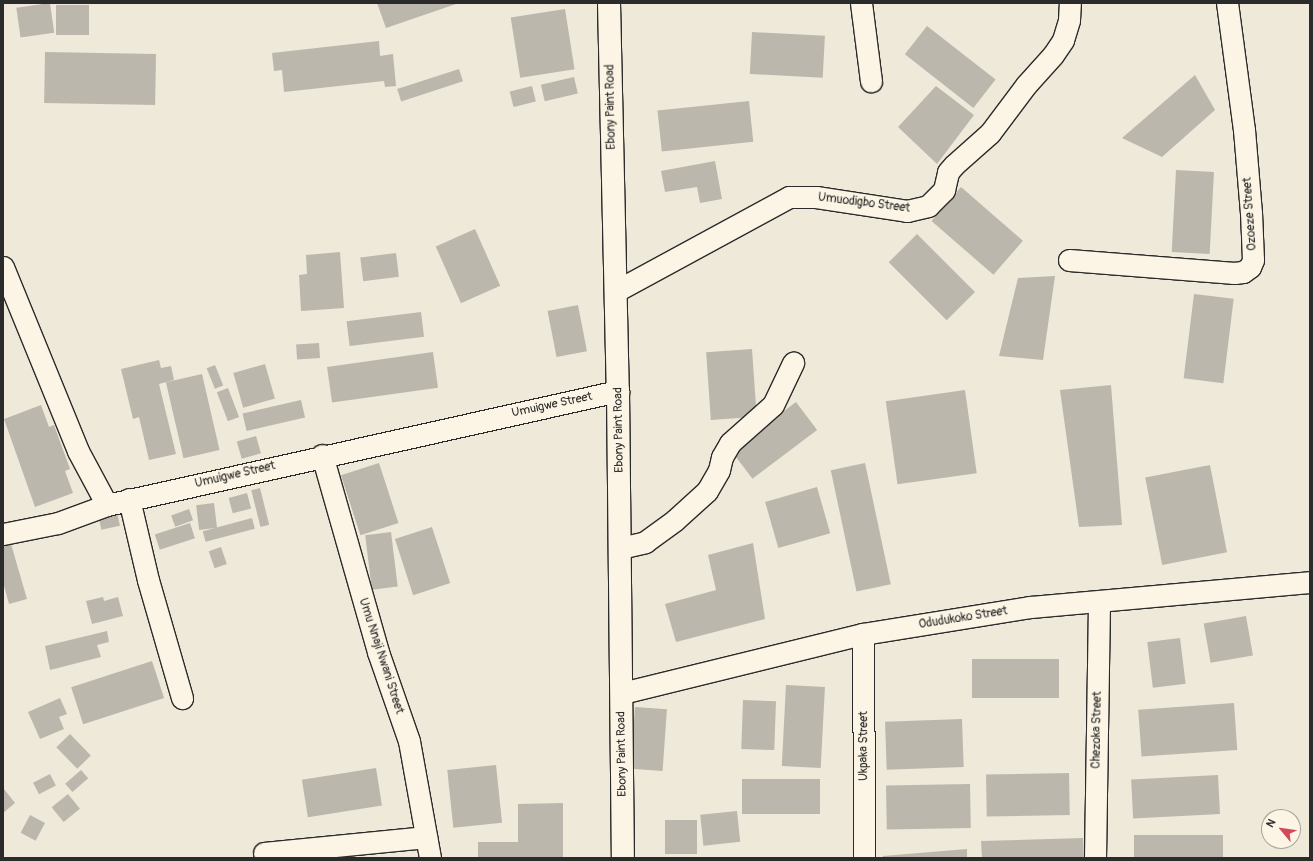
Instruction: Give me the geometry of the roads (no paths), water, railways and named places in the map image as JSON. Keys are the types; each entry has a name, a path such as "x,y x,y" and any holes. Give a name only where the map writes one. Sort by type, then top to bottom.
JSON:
{"street":[{"name":"Ebony Paint Road","path":"609,3 618,391 623,858"},
{"path":"861,3 871,81"},
{"name":"Umuodigbo Street","path":"616,292 789,197 816,197 907,211 928,206 944,190 948,172 990,133 1026,85 1053,55 1063,40 1069,20 1070,3"},
{"name":"Ozoeze Street","path":"1069,260 1234,273 1243,272 1250,267 1253,260 1251,213 1227,3"},
{"path":"3,267 8,294 78,450 107,505"},
{"path":"620,548 645,542 675,520 707,491 719,470 722,457 730,444 773,406 793,363"},
{"name":"Umuigwe Street","path":"3,534 58,523 107,505 129,499 322,455 618,391"},
{"name":"Umu Nnaji Nwani Street","path":"322,455 378,652 409,741 430,858"},
{"path":"129,499 150,587 182,698"},
{"name":"Odudukoko Street","path":"622,693 863,634 1030,607 1310,582"},
{"name":"Chezoka Street","path":"1095,858 1099,602"},
{"name":"Ukpaka Street","path":"863,634 864,858"},
{"path":"264,853 426,837"}]}
